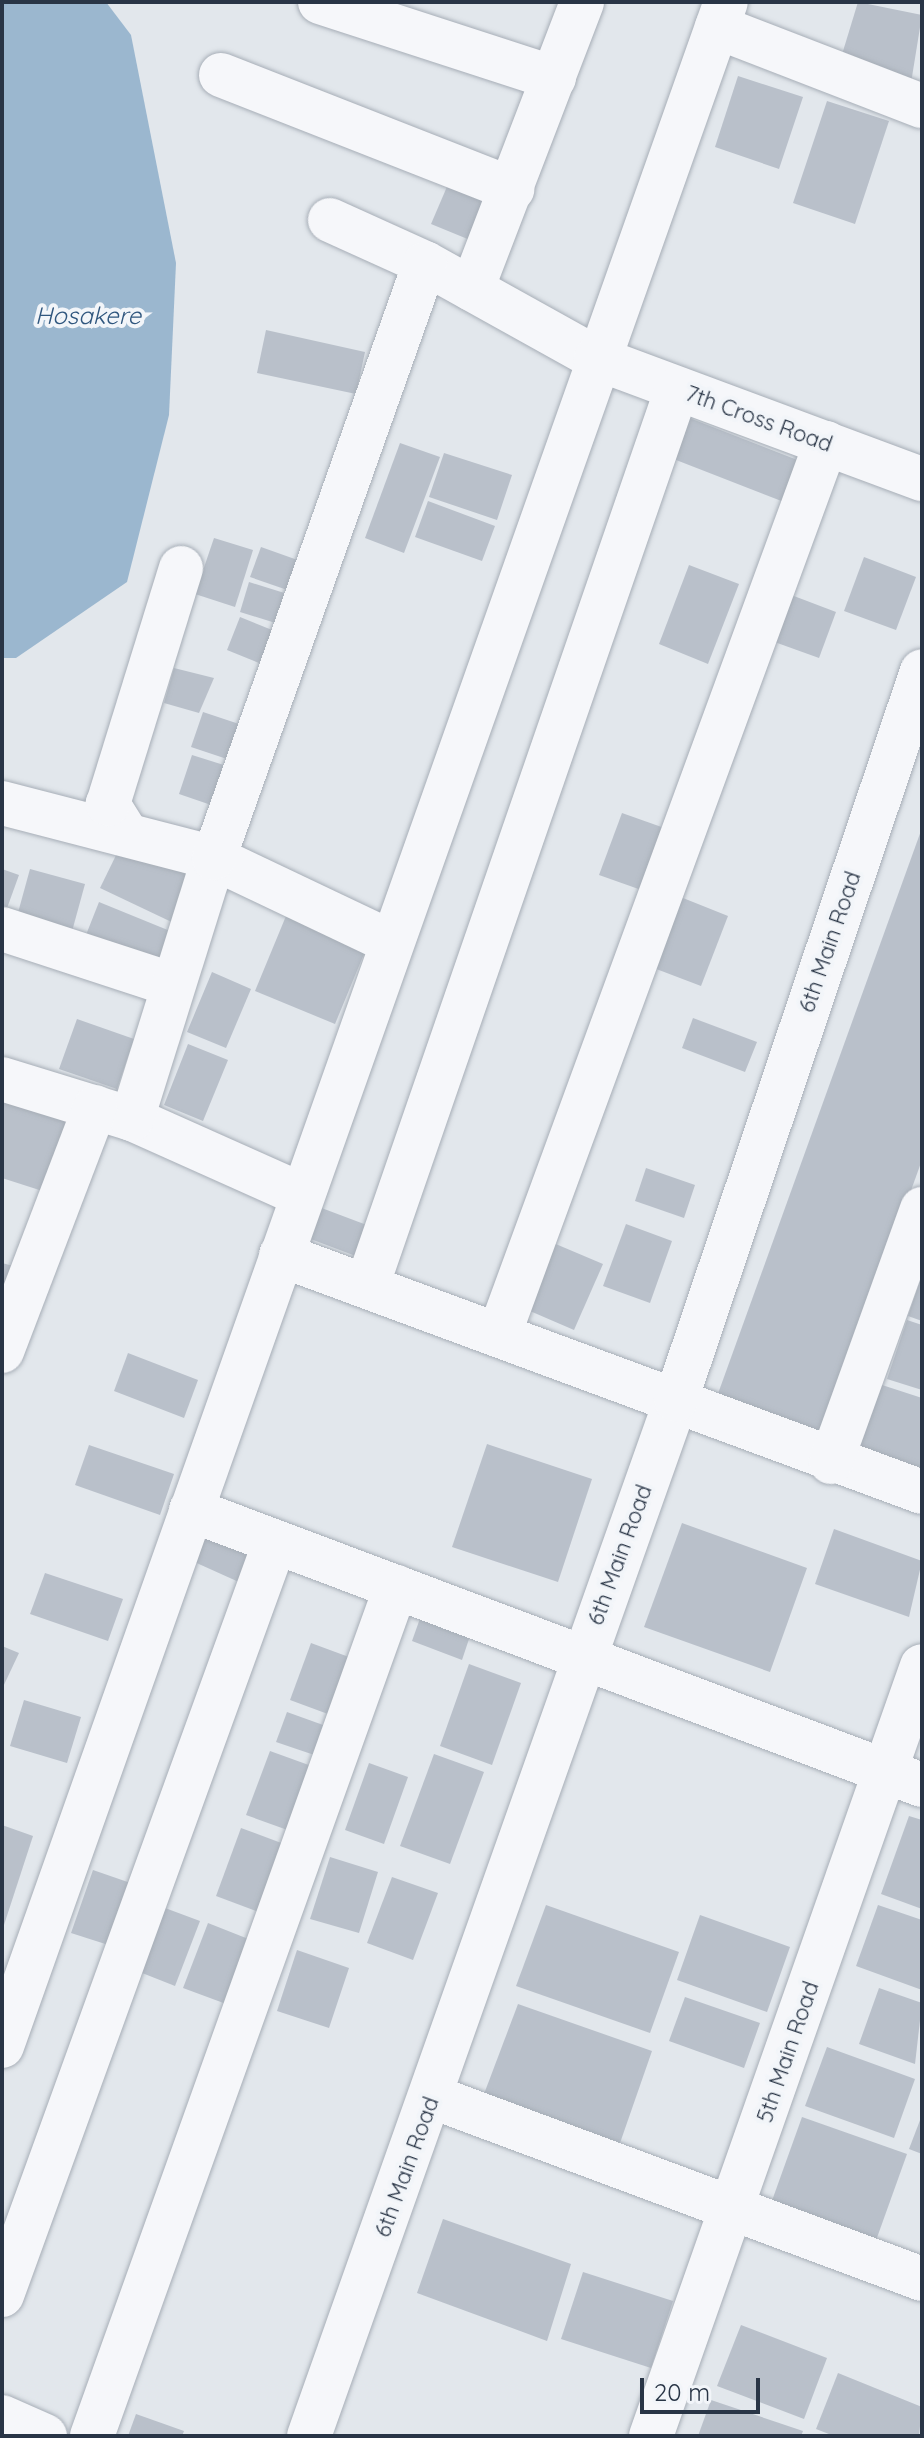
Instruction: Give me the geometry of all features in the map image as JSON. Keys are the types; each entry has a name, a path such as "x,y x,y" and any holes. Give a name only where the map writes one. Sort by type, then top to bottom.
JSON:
{"street":[{"path":"320,2 554,78"},
{"path":"472,289 582,2"},
{"path":"2,2046 596,358 722,14 920,100"},
{"path":"221,75 512,189"},
{"name":"7th Cross Road","path":"330,220 425,263 596,358 922,479"},
{"path":"2,1351 173,985 214,858 425,263"},
{"path":"367,1286 677,389"},
{"path":"500,1332 826,443"},
{"path":"124,830 108,804 181,568"},
{"name":"6th Main Road","path":"309,2436 433,2097 676,1400 922,671"},
{"path":"2,803 124,830 214,858 391,942"},
{"path":"2,929 173,985"},
{"path":"2,1079 113,1113 302,1195"},
{"path":"831,1462 922,1209"},
{"path":"281,1255 500,1332 831,1462 922,1492"},
{"path":"191,1510 903,1778"},
{"path":"2,2295 275,1542"},
{"path":"92,2436 396,1587"},
{"name":"5th Main Road","path":"651,2436 734,2209 903,1778 922,1666"},
{"path":"433,2097 922,2279"},
{"path":"2,2417 45,2436"}],"water":[{"name":"Hosakere","path":"2,2 106,2 131,35 176,263 169,415 127,582 16,658 2,658"}],"building":[{"path":"858,2 922,15 911,83 840,61"},
{"path":"738,76 803,97 779,169 715,147"},
{"path":"827,101 889,121 855,224 793,203"},
{"path":"449,182 488,199 470,240 431,224"},
{"path":"266,330 365,352 356,394 257,373"},
{"path":"687,417 800,461 784,502 671,458"},
{"path":"400,443 440,457 404,553 365,538"},
{"path":"444,453 512,475 497,520 429,497"},
{"path":"428,501 495,526 482,561 415,537"},
{"path":"214,538 253,550 235,607 195,594"},
{"path":"261,547 306,563 296,593 250,577"},
{"path":"864,557 916,577 896,630 844,611"},
{"path":"689,565 739,584 708,664 659,644"},
{"path":"249,582 294,596 285,626 240,612"},
{"path":"786,593 836,612 819,658 769,640"},
{"path":"240,617 287,636 274,669 227,650"},
{"path":"174,668 214,678 199,713 164,703"},
{"path":"203,712 248,727 236,762 191,747"},
{"path":"192,755 227,766 214,806 179,794"},
{"path":"622,813 670,830 647,892 599,875"},
{"path":"922,828 922,1160 821,1439 715,1402"},
{"path":"122,843 202,882 180,926 100,888"},
{"path":"2,869 19,875 2,922"},
{"path":"30,869 85,884 71,935 16,920"},
{"path":"678,896 728,916 701,986 651,967"},
{"path":"99,902 175,933 158,975 82,945"},
{"path":"286,916 366,949 335,1024 255,991"},
{"path":"212,972 251,989 226,1048 187,1032"},
{"path":"693,1018 757,1042 745,1072 682,1048"},
{"path":"77,1019 134,1039 117,1089 59,1069"},
{"path":"188,1044 228,1060 203,1121 164,1105"},
{"path":"2,1099 81,1124 58,1196 2,1178"},
{"path":"646,1168 695,1185 684,1218 635,1201"},
{"path":"311,1204 372,1227 361,1258 300,1235"},
{"path":"626,1224 672,1241 650,1303 603,1286"},
{"path":"551,1242 603,1264 574,1330 523,1308"},
{"path":"2,1263 17,1267 2,1317"},
{"path":"922,1275 922,1321 908,1316"},
{"path":"907,1320 922,1325 922,1390 887,1379"},
{"path":"128,1353 198,1380 184,1418 114,1391"},
{"path":"879,1384 922,1398 922,1478 856,1456"},
{"path":"487,1444 592,1479 558,1582 452,1547"},
{"path":"89,1445 174,1474 160,1515 75,1485"},
{"path":"209,1520 259,1543 241,1583 190,1560"},
{"path":"682,1523 807,1568 770,1672 644,1627"},
{"path":"834,1529 922,1561 909,1617 815,1584"},
{"path":"45,1573 123,1599 108,1641 30,1614"},
{"path":"423,1610 473,1627 462,1660 412,1641"},
{"path":"311,1643 357,1660 336,1717 290,1700"},
{"path":"2,1646 19,1653 2,1689"},
{"path":"469,1664 521,1683 492,1765 440,1746"},
{"path":"24,1700 81,1717 67,1763 10,1746"},
{"path":"287,1712 337,1730 326,1759 276,1742"},
{"path":"270,1751 317,1768 293,1832 246,1815"},
{"path":"434,1754 484,1772 450,1864 400,1846"},
{"path":"369,1763 408,1777 384,1844 345,1830"},
{"path":"909,1816 922,1820 922,1909 881,1894"},
{"path":"2,1825 33,1836 3,1928 2,1928"},
{"path":"241,1828 292,1847 267,1915 216,1896"},
{"path":"330,1857 378,1872 359,1933 310,1919"},
{"path":"93,1870 145,1888 124,1950 71,1933"},
{"path":"392,1877 438,1893 413,1960 367,1943"},
{"path":"157,1905 200,1921 175,1986 132,1969"},
{"path":"546,1905 679,1952 650,2033 516,1986"},
{"path":"878,1905 922,1920 922,1990 856,1966"},
{"path":"700,1915 790,1947 767,2012 677,1980"},
{"path":"208,1923 261,1944 237,2008 183,1988"},
{"path":"297,1950 349,1968 329,2028 277,2011"},
{"path":"879,1988 922,2003 915,2064 859,2044"},
{"path":"685,1997 760,2023 744,2068 669,2041"},
{"path":"518,2004 652,2051 620,2143 484,2094"},
{"path":"827,2047 915,2079 894,2138 805,2106"},
{"path":"922,2115 922,2154 909,2149"},
{"path":"802,2117 907,2154 874,2246 769,2209"},
{"path":"443,2219 571,2264 547,2341 417,2293"},
{"path":"583,2272 673,2301 651,2368 561,2339"},
{"path":"741,2325 827,2358 804,2419 717,2386"},
{"path":"838,2373 922,2407 919,2436 834,2436 816,2429"},
{"path":"711,2400 803,2431 801,2436 698,2436"},
{"path":"136,2414 184,2431 182,2436 128,2436"}]}
